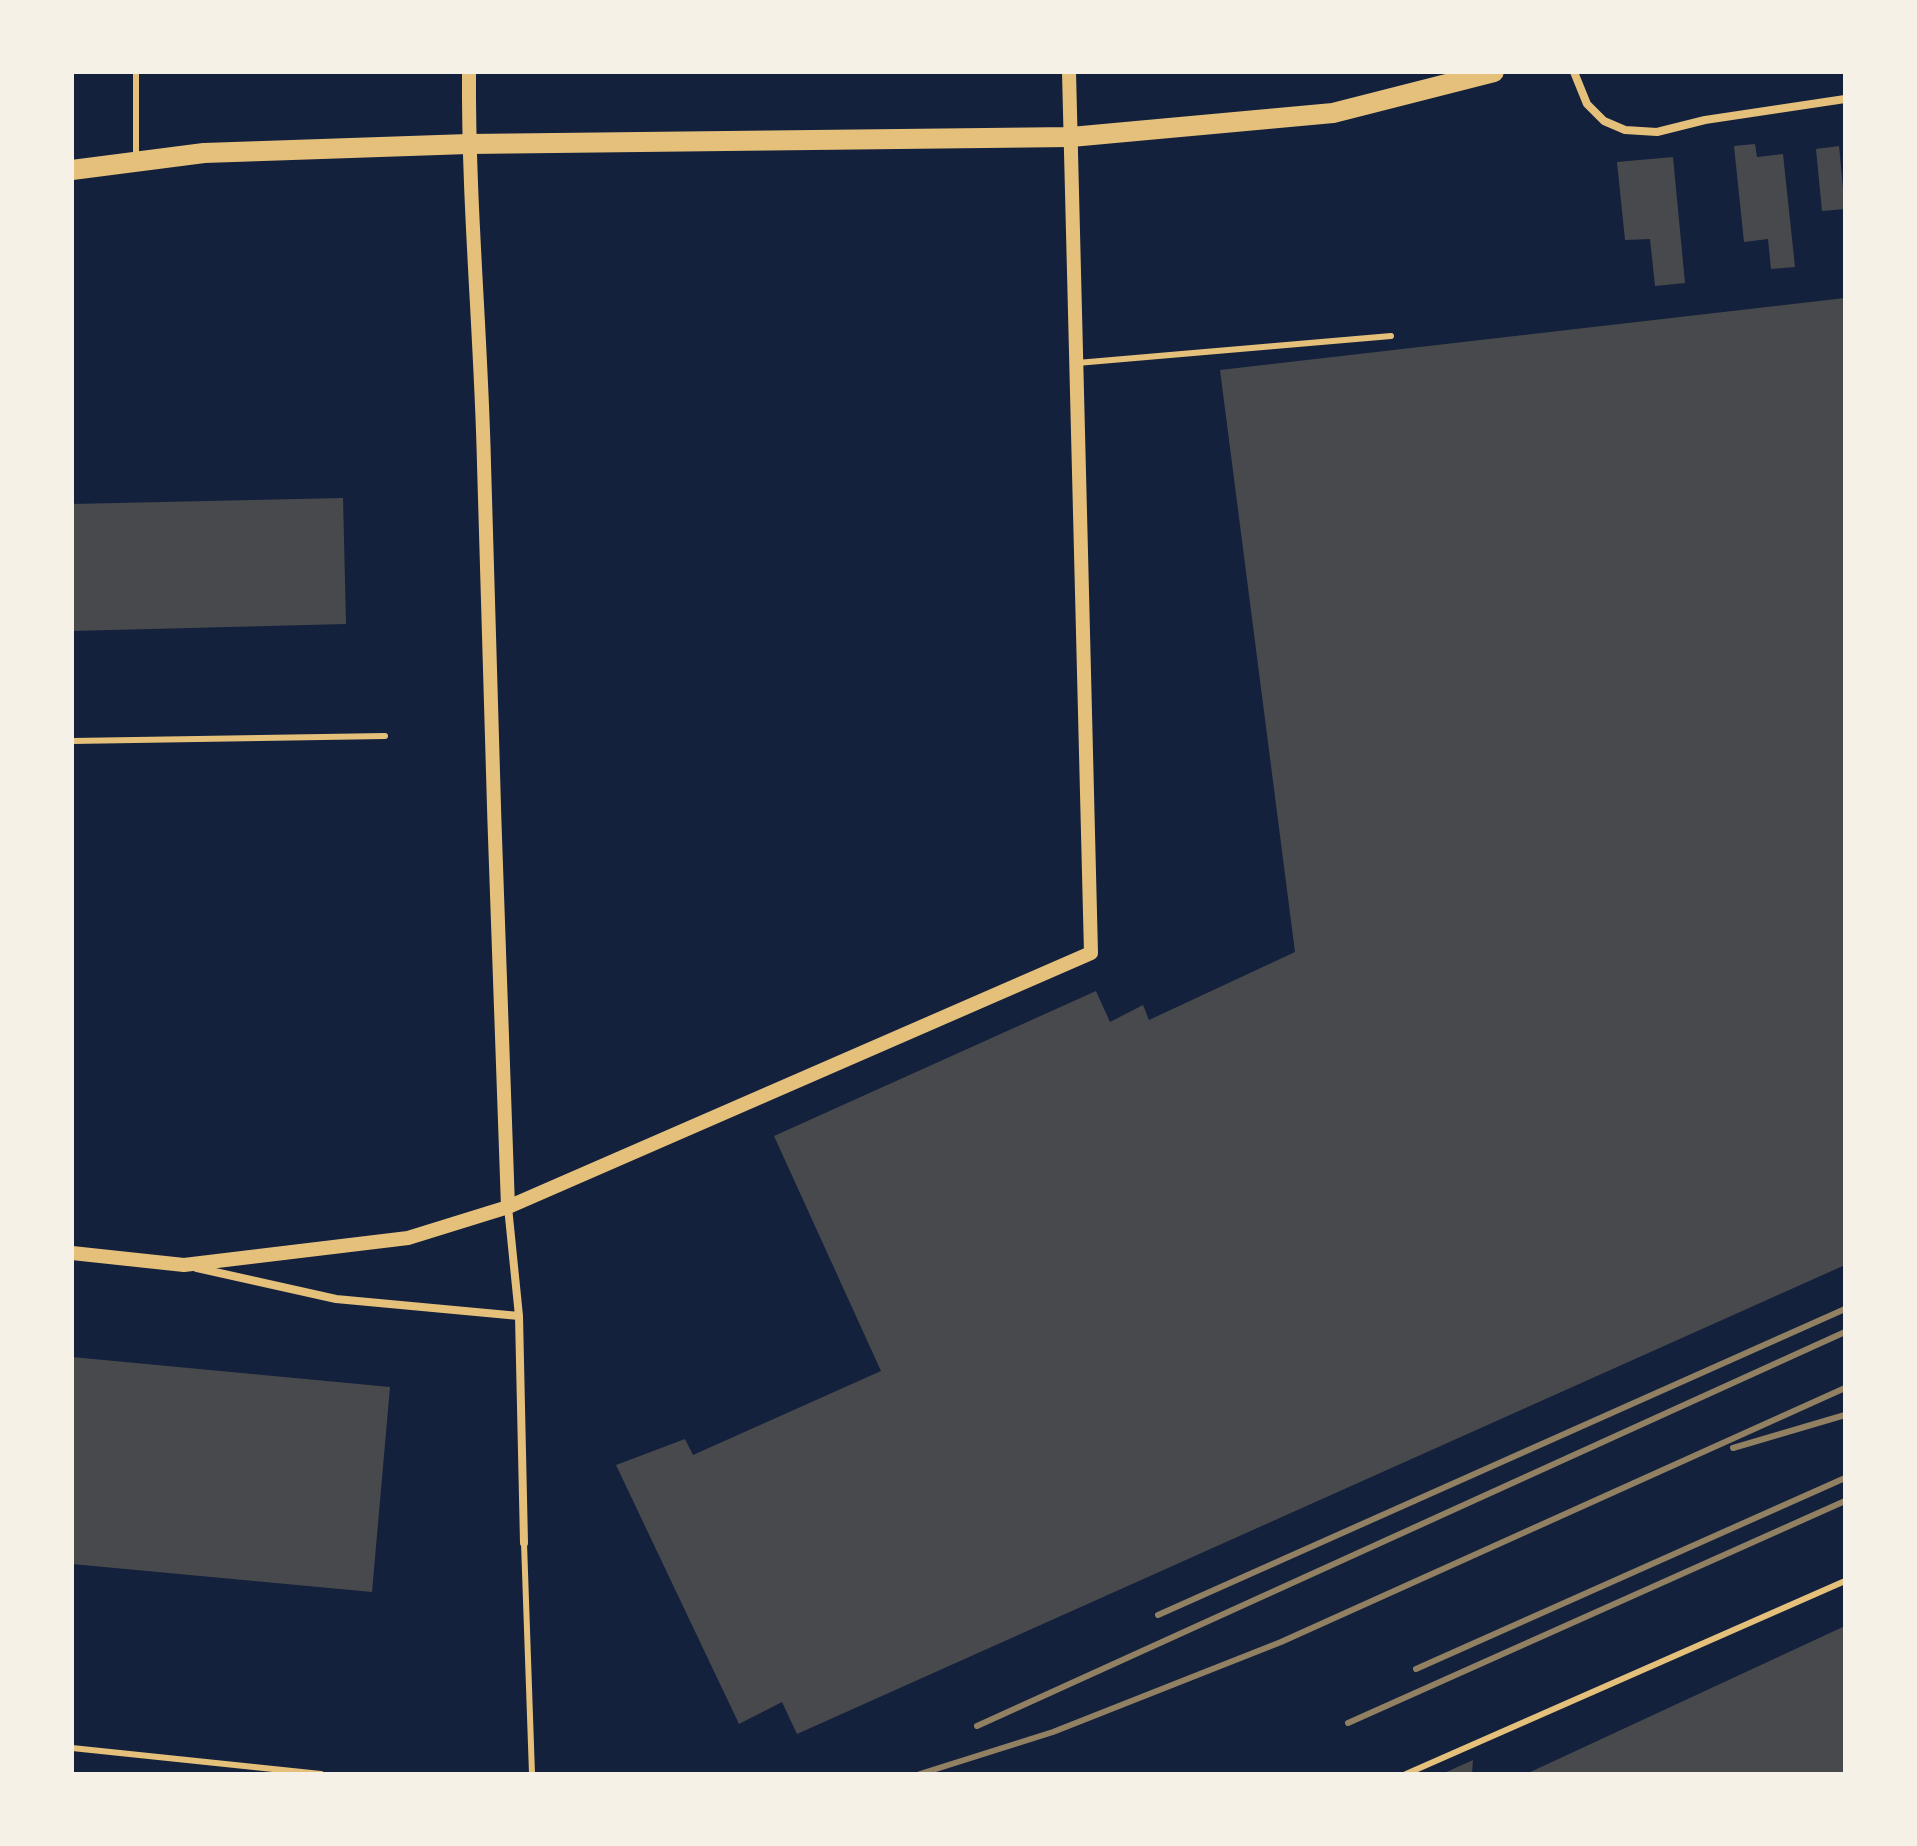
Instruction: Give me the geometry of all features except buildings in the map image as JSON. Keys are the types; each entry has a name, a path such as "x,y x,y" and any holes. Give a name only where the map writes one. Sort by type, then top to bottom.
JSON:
{"main road":[{"path":"72,170 204,153 468,144 1071,137 1333,113 1494,72"}],"street":[{"path":"469,72 468,144 484,462 490,742 508,1207 519,1316 524,1543"},
{"path":"184,1265 408,1238 508,1207 1091,953 1069,72"},
{"path":"1574,72 1587,104 1604,121 1625,130 1657,132 1705,120 1845,99"},
{"path":"72,1253 184,1265 336,1299 519,1316"}],"lane":[{"path":"136,72 136,161"},
{"path":"1077,363 1391,336"},
{"path":"72,741 385,736"},
{"path":"524,1543 532,1774"},
{"path":"1406,1774 1845,1581"},
{"path":"72,1748 321,1774"}],"railway":[{"path":"1158,1615 1845,1309"},
{"path":"977,1726 1845,1332"},
{"path":"920,1774 1053,1732 1281,1642 1845,1388"},
{"path":"1733,1448 1845,1415"},
{"path":"1416,1669 1845,1478"},
{"path":"1348,1723 1845,1501"}]}
